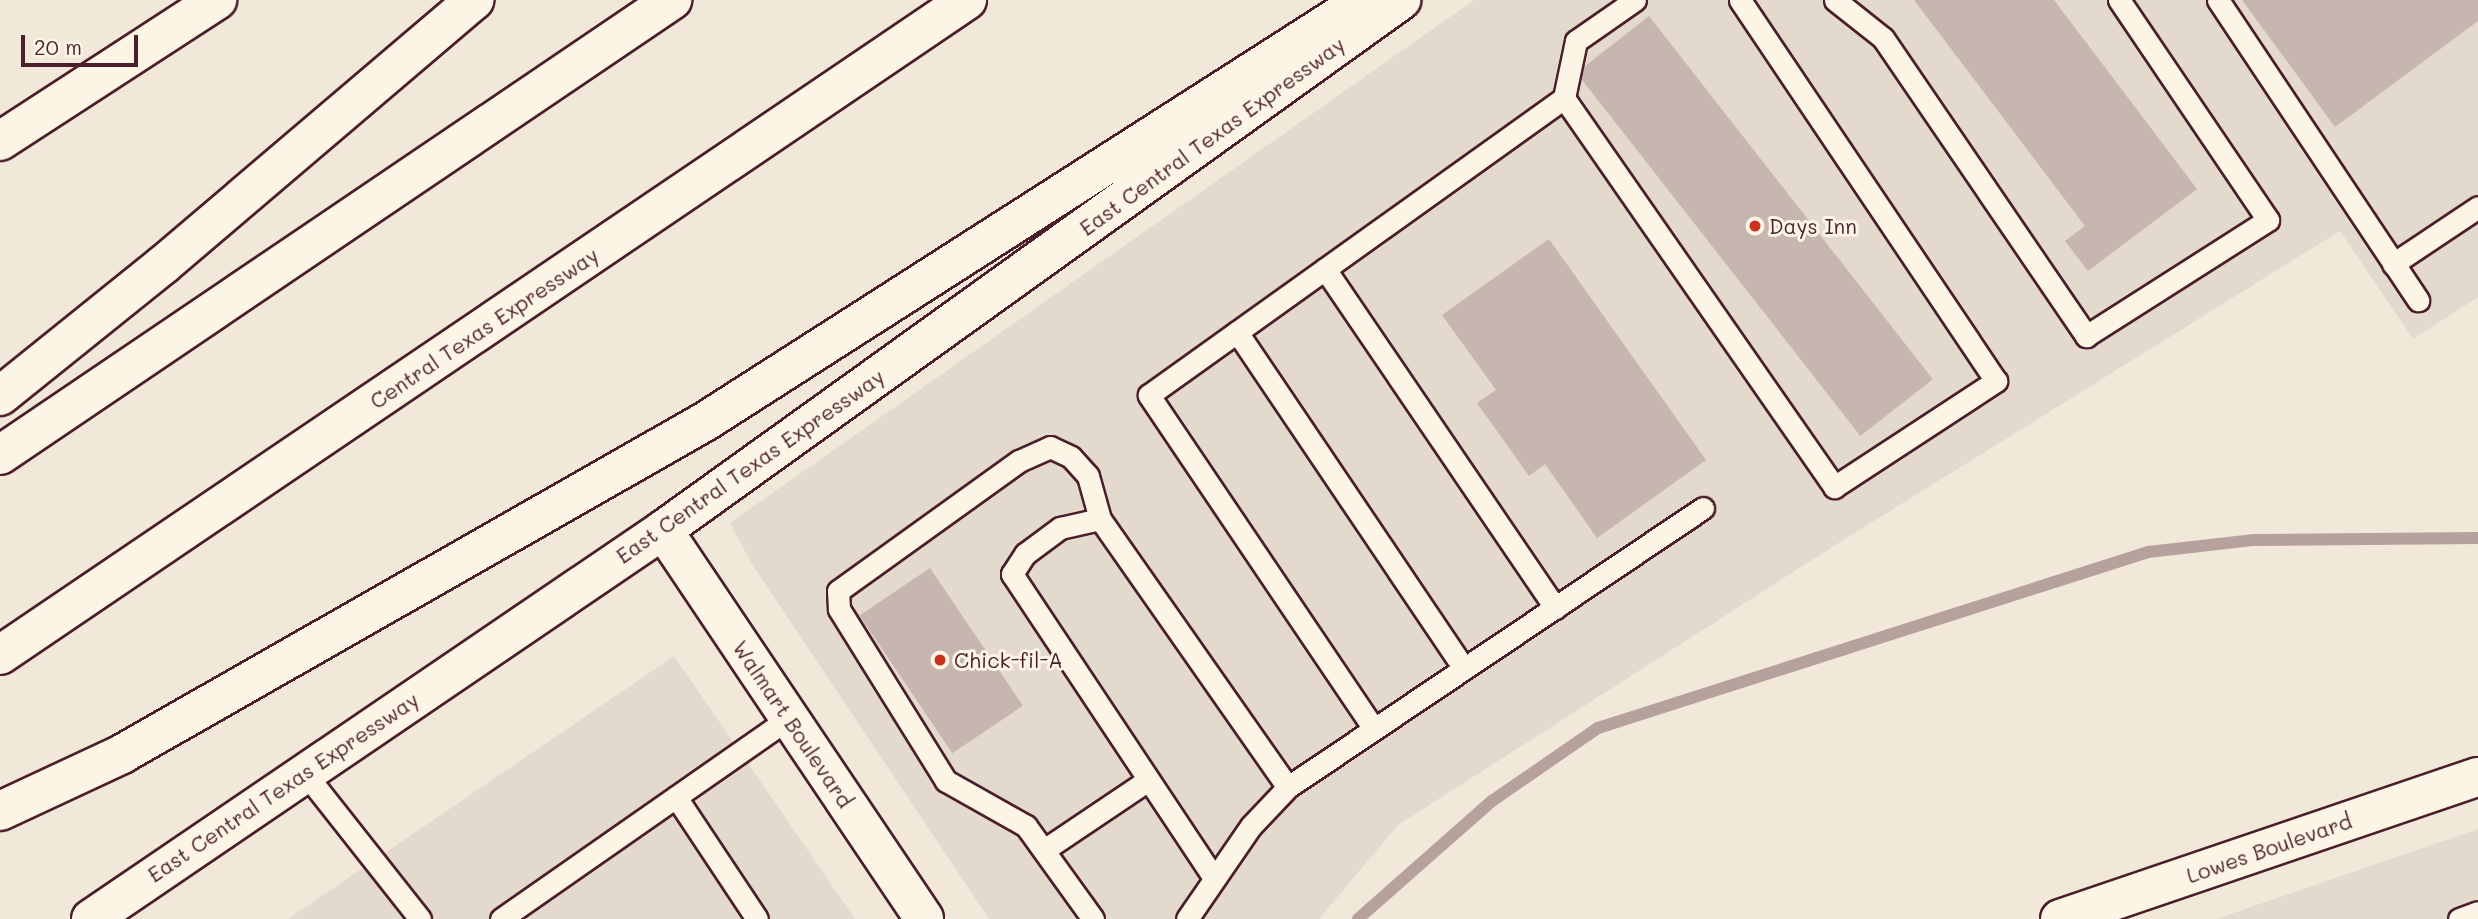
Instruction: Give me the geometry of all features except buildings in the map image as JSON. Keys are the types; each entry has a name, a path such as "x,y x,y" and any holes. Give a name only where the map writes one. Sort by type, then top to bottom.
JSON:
{"main road":[{"path":"0,141 217,0"},
{"path":"0,396 163,265 474,0"},
{"path":"0,455 673,0"},
{"name":"Central Texas Expressway","path":"0,656 967,0"},
{"path":"0,811 134,747 706,421 1364,0"},
{"name":"East Central Texas Expressway","path":"91,919 663,530 1401,0"},
{"name":"Walmart Boulevard","path":"663,530 924,919"},
{"name":"Lowes Boulevard","path":"2060,919 2478,777"}],"lane":[{"path":"1374,729 1149,395 1564,98 1576,41 1635,0"},
{"path":"1564,98 1833,487 1996,381 1740,0"},
{"path":"1835,0 1883,38 2086,336 2268,220 2119,0"},
{"path":"2218,0 2418,300"},
{"path":"2393,264 2478,207"},
{"path":"1325,269 1555,608"},
{"path":"1237,332 1464,669"},
{"path":"1093,919 1026,826 946,781 839,609 838,591 1019,461 1050,447 1071,457 1088,476 1100,519 1288,787"},
{"path":"1187,919 1271,801 1288,787 1703,508"},
{"path":"1100,519 1060,528 1025,554 1012,574 1214,878"},
{"path":"501,919 789,718"},
{"path":"304,772 420,919"},
{"path":"1044,850 1148,780"},
{"path":"676,797 757,919"},
{"path":"2459,919 2478,912"}],"shaded area":[{"path":"1474,0 2478,0 2478,297 2413,339 2340,231 1845,539 1398,825 1319,919 989,919 752,564 730,523"},
{"path":"674,656 855,919 288,919"},
{"path":"2478,829 2478,919 2216,919"}],"waterway":[{"path":"1358,919 1492,801 1598,728 2148,552 2254,540 2478,538"}],"place":[{"name":"Days Inn","path":"1755,226"},
{"name":"Chick-fil-A","path":"940,660"}]}
